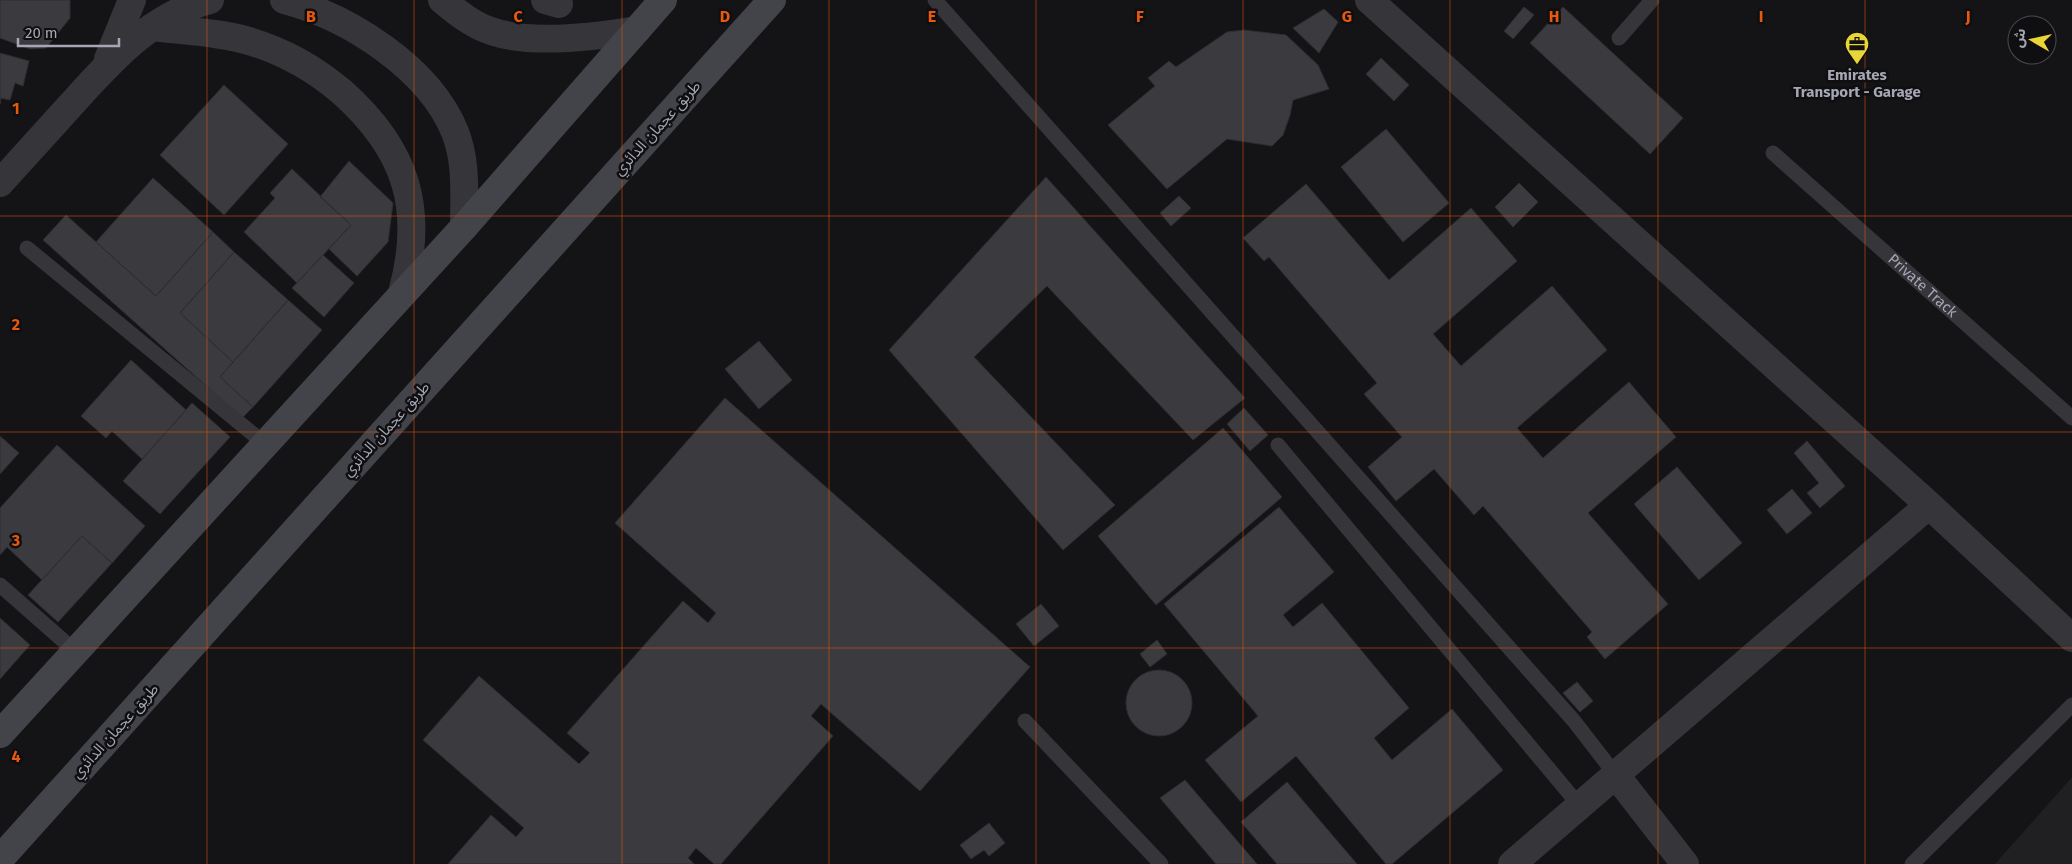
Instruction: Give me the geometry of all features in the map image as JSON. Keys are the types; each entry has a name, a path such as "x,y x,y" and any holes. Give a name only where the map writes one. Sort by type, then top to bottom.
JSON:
{"main road":[{"path":"0,734 464,227 663,0"},
{"name":"طريق عجمان الدائري","path":"0,859 772,0"}],"street":[{"path":"104,67 132,0"},
{"path":"0,183 104,67 126,46 152,27 178,12 210,0"},
{"path":"284,0 323,14 354,29 409,70 428,89 445,112 455,133 462,156 465,181 464,227"},
{"path":"442,0 470,22 491,31 512,36 571,38 637,30"},
{"path":"1370,0 1929,505 2072,638"},
{"path":"152,27 220,35 249,41 278,52 330,82 367,115 394,154 407,190 412,216 412,242 409,268 402,293"},
{"path":"1512,864 1929,505"},
{"path":"1615,774 1685,864"}],"lane":[{"path":"935,0 1574,721 1615,774"},
{"path":"1619,38 1652,0"},
{"name":"Private Track","path":"1774,153 2072,418"},
{"path":"27,248 264,444"},
{"path":"1278,446 1579,805"},
{"path":"0,584 75,651"},
{"path":"1912,864 2072,705"},
{"path":"1025,721 1161,864"}],"shaded area":[{"path":"2072,777 2072,864 1995,864"}],"building":[{"path":"0,0 70,0 70,18 46,48 30,49 0,38"},
{"path":"1524,7 1534,15 1513,39 1504,31"},
{"path":"1563,7 1683,118 1650,154 1530,43"},
{"path":"1324,9 1338,22 1319,53 1293,28"},
{"path":"1244,30 1286,35 1318,65 1329,89 1293,100 1283,135 1272,146 1227,139 1167,189 1108,125 1155,86 1148,78 1169,61 1176,67 1227,32"},
{"path":"0,53 29,61 23,86 15,83 10,100 1,98 0,104"},
{"path":"1381,58 1409,85 1394,101 1366,74"},
{"path":"224,85 288,144 224,215 160,155"},
{"path":"1386,129 1449,203 1403,242 1341,167"},
{"path":"349,161 393,203 388,242 357,276 329,249 351,225 320,197"},
{"path":"292,169 351,225 297,283 244,232 275,198 270,193"},
{"path":"1046,177 1245,398 1193,440 1047,286 974,357 1115,505 1063,550 889,350"},
{"path":"153,178 213,232 156,296 96,242"},
{"path":"1519,183 1538,202 1513,227 1495,207"},
{"path":"1306,184 1389,280 1471,208 1517,261 1433,334 1461,366 1552,286 1607,350 1517,428 1543,458 1629,382 1676,437 1588,513 1668,604 1605,659 1587,637 1592,632 1483,506 1474,515 1434,469 1396,501 1368,467 1402,437 1364,394 1377,383 1269,257 1264,261 1243,238"},
{"path":"1179,196 1191,208 1171,226 1160,213"},
{"path":"66,215 156,296 213,232 234,252 180,313 233,362 220,377 253,407 242,418 43,240"},
{"path":"234,252 288,300 233,362 180,313"},
{"path":"323,255 354,283 324,317 292,288"},
{"path":"288,300 322,330 253,407 220,377"},
{"path":"759,341 792,380 759,409 725,369"},
{"path":"131,360 186,410 142,459 112,431 106,438 81,416"},
{"path":"725,398 1030,667 920,791 821,704 811,716 833,736 721,864 714,864 696,848 688,858 694,864 448,864 491,815 516,837 524,828 423,740 479,676 579,764 590,753 567,733 683,601 708,623 716,613 615,523"},
{"path":"192,403 230,437 160,514 123,481"},
{"path":"1244,408 1268,435 1250,451 1227,424"},
{"path":"1223,428 1282,497 1156,605 1098,536"},
{"path":"0,436 19,453 0,474"},
{"path":"1807,441 1845,486 1820,508 1807,493 1819,483 1794,453"},
{"path":"57,445 145,526 112,563 82,536 42,580 7,547 0,555 0,508"},
{"path":"1677,467 1742,543 1699,580 1634,504"},
{"path":"1792,489 1812,513 1787,534 1767,510"},
{"path":"1279,507 1334,572 1283,615 1293,627 1322,603 1409,708 1374,738 1392,760 1452,709 1503,770 1392,864 1386,864 1296,756 1241,802 1205,760 1258,716 1164,604"},
{"path":"82,536 112,563 58,622 28,595"},
{"path":"1041,604 1059,626 1034,646 1016,624"},
{"path":"0,618 30,645 0,679"},
{"path":"1157,640 1167,654 1150,667 1140,654"},
{"path":"1159,670 1172,672 1187,685 1190,690 1192,703 1190,716 1177,731 1172,734 1159,736 1146,734 1131,721 1128,716 1126,703 1128,690 1141,675 1146,672"},
{"path":"1577,682 1593,701 1580,712 1563,693"},
{"path":"1185,780 1257,864 1216,864 1160,798"},
{"path":"1287,782 1357,864 1277,864 1241,822"},
{"path":"989,823 1005,843 989,856 984,850 971,859 960,845"}],"place":[{"name":"Emirates Transport - Garage","path":"1857,65"}]}
